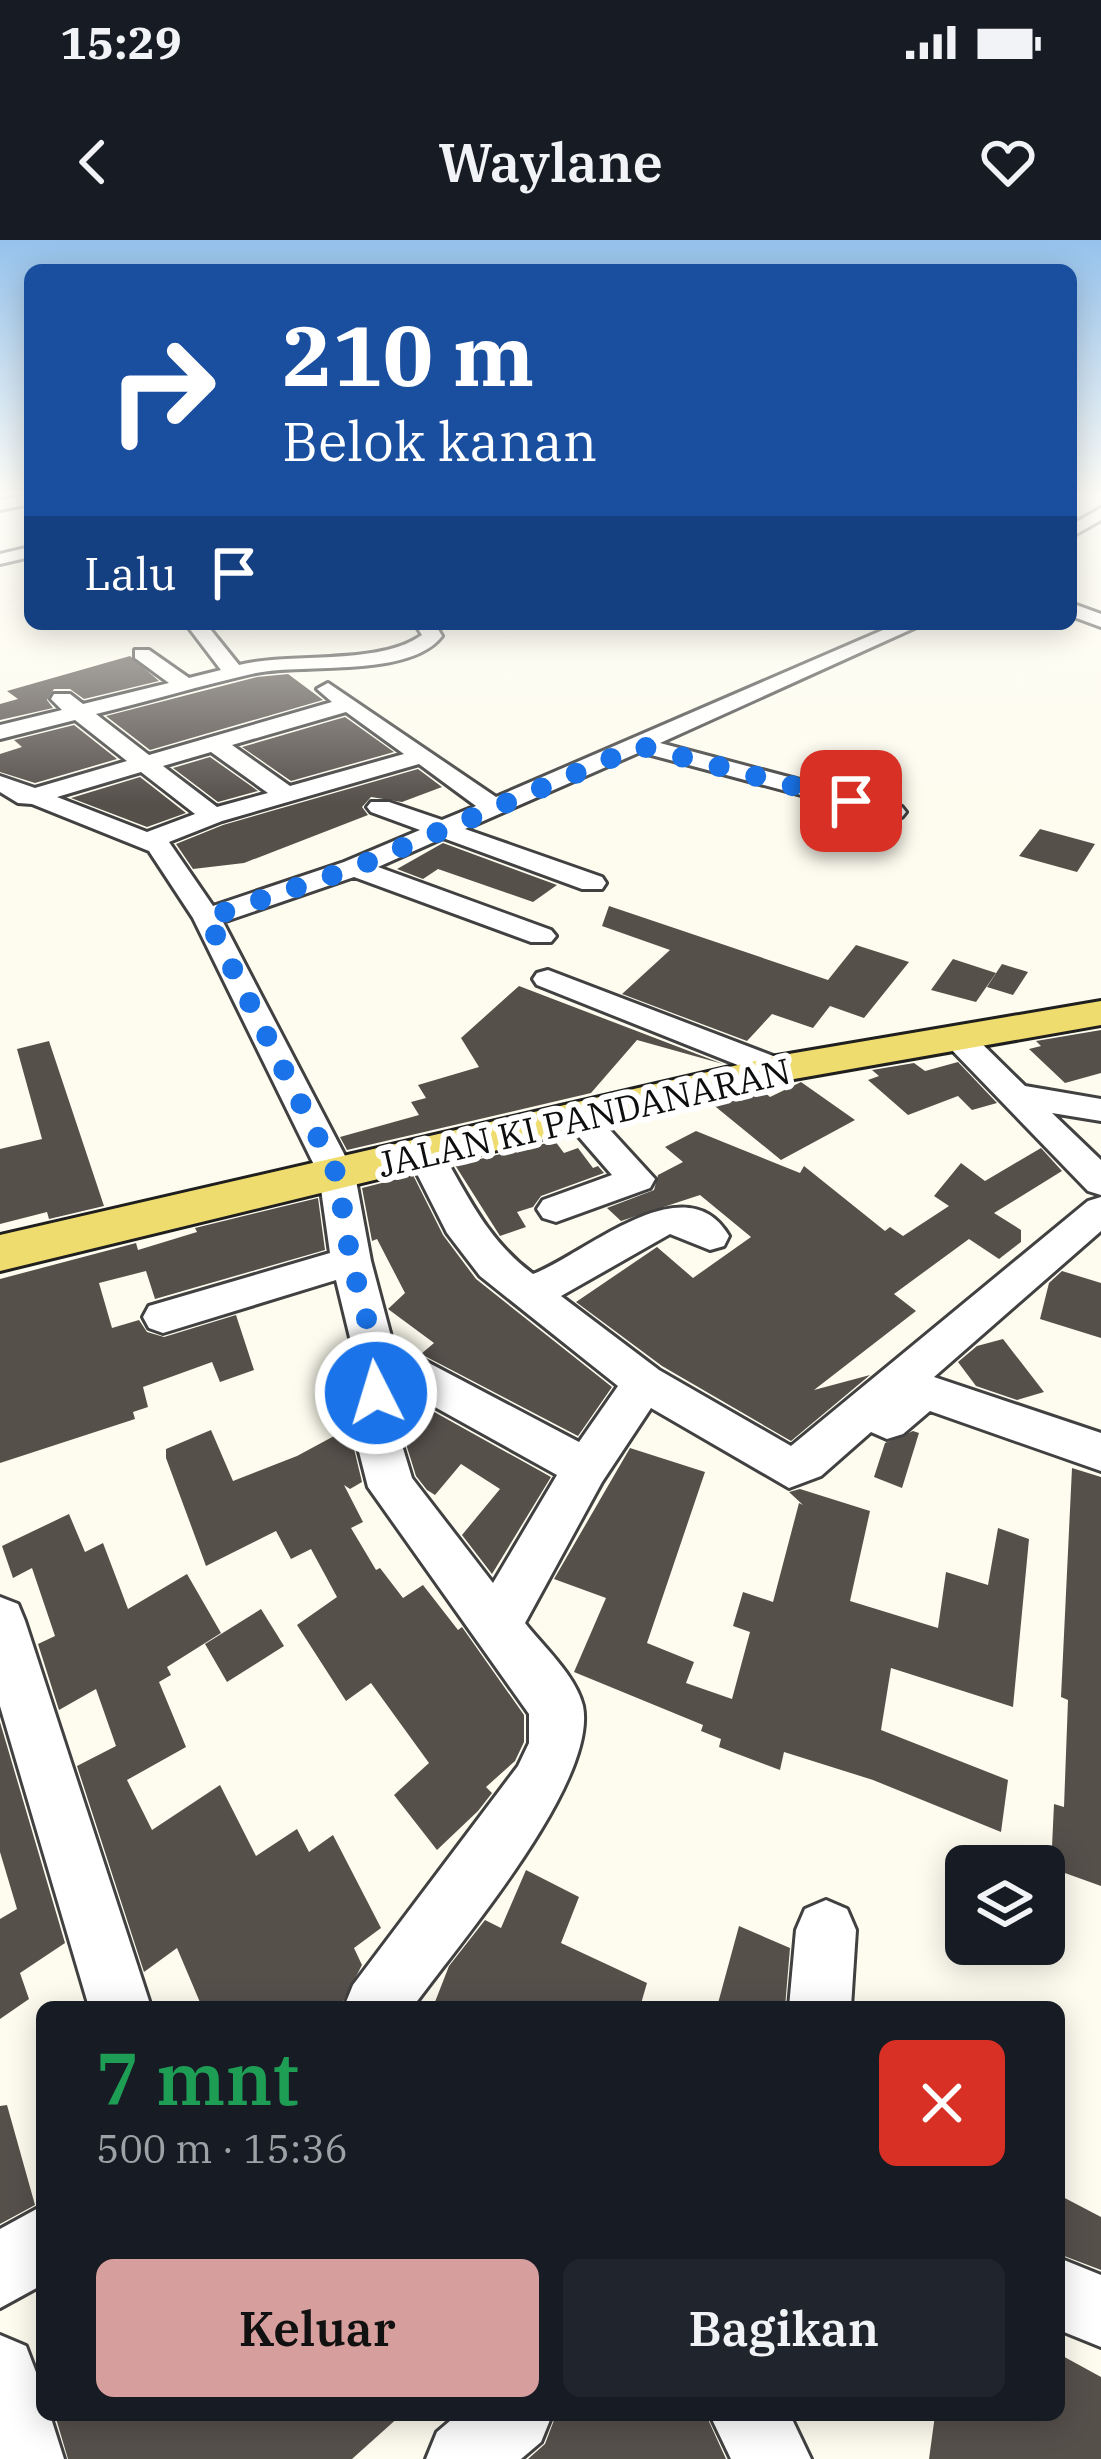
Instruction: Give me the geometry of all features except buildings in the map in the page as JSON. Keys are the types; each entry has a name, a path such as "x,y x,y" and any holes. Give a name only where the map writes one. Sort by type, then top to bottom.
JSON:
{"main road":[{"name":"JALAN KI PANDANARAN","path":"0,1253 777,1069 1101,1013"}],"street":[{"path":"201,630 233,672"},
{"path":"0,732 233,672 294,662 364,662 408,651 432,636 428,630"},
{"path":"207,918 354,868 900,630"},
{"path":"142,654 183,687 287,795"},
{"path":"294,662 494,807"},
{"path":"50,690 213,816"},
{"path":"14,790 140,762 222,727 348,704"},
{"path":"640,746 893,812"},
{"path":"148,841 213,816 422,756"},
{"path":"14,790 164,851 207,918 337,1175 351,1261 376,1354 376,1432 392,1487 556,1706 556,1745 538,1786 379,2001"},
{"path":"380,807 438,832 592,883"},
{"path":"354,868 541,936"},
{"path":"548,979 777,1069"},
{"path":"959,1039 1101,1182"},
{"path":"1020,1096 1101,1110"},
{"path":"556,1209 637,1179 578,1115"},
{"path":"425,1154 474,1246 526,1293 644,1382 789,1468 805,1462 1101,1210"},
{"path":"526,1293 565,1277 662,1221 685,1220 710,1236"},
{"path":"163,1317 351,1261"},
{"path":"376,1354 586,1468"},
{"path":"495,1627 586,1468 644,1382"},
{"path":"670,1434 799,1491 924,1391 1101,1452"},
{"path":"3,1648 118,2001"},
{"path":"820,2001 826,1930"},
{"path":"0,2273 36,2246"},
{"path":"1065,2296 1101,2311"},
{"path":"0,2372 26,2459"},
{"path":"464,2459 507,2421"},
{"path":"752,2421 777,2459"},
{"path":"777,2459 785,2421"}],"route":[{"path":"376,1393 376,1354 351,1261 337,1175 207,918 354,868 640,746 851,801"}]}
